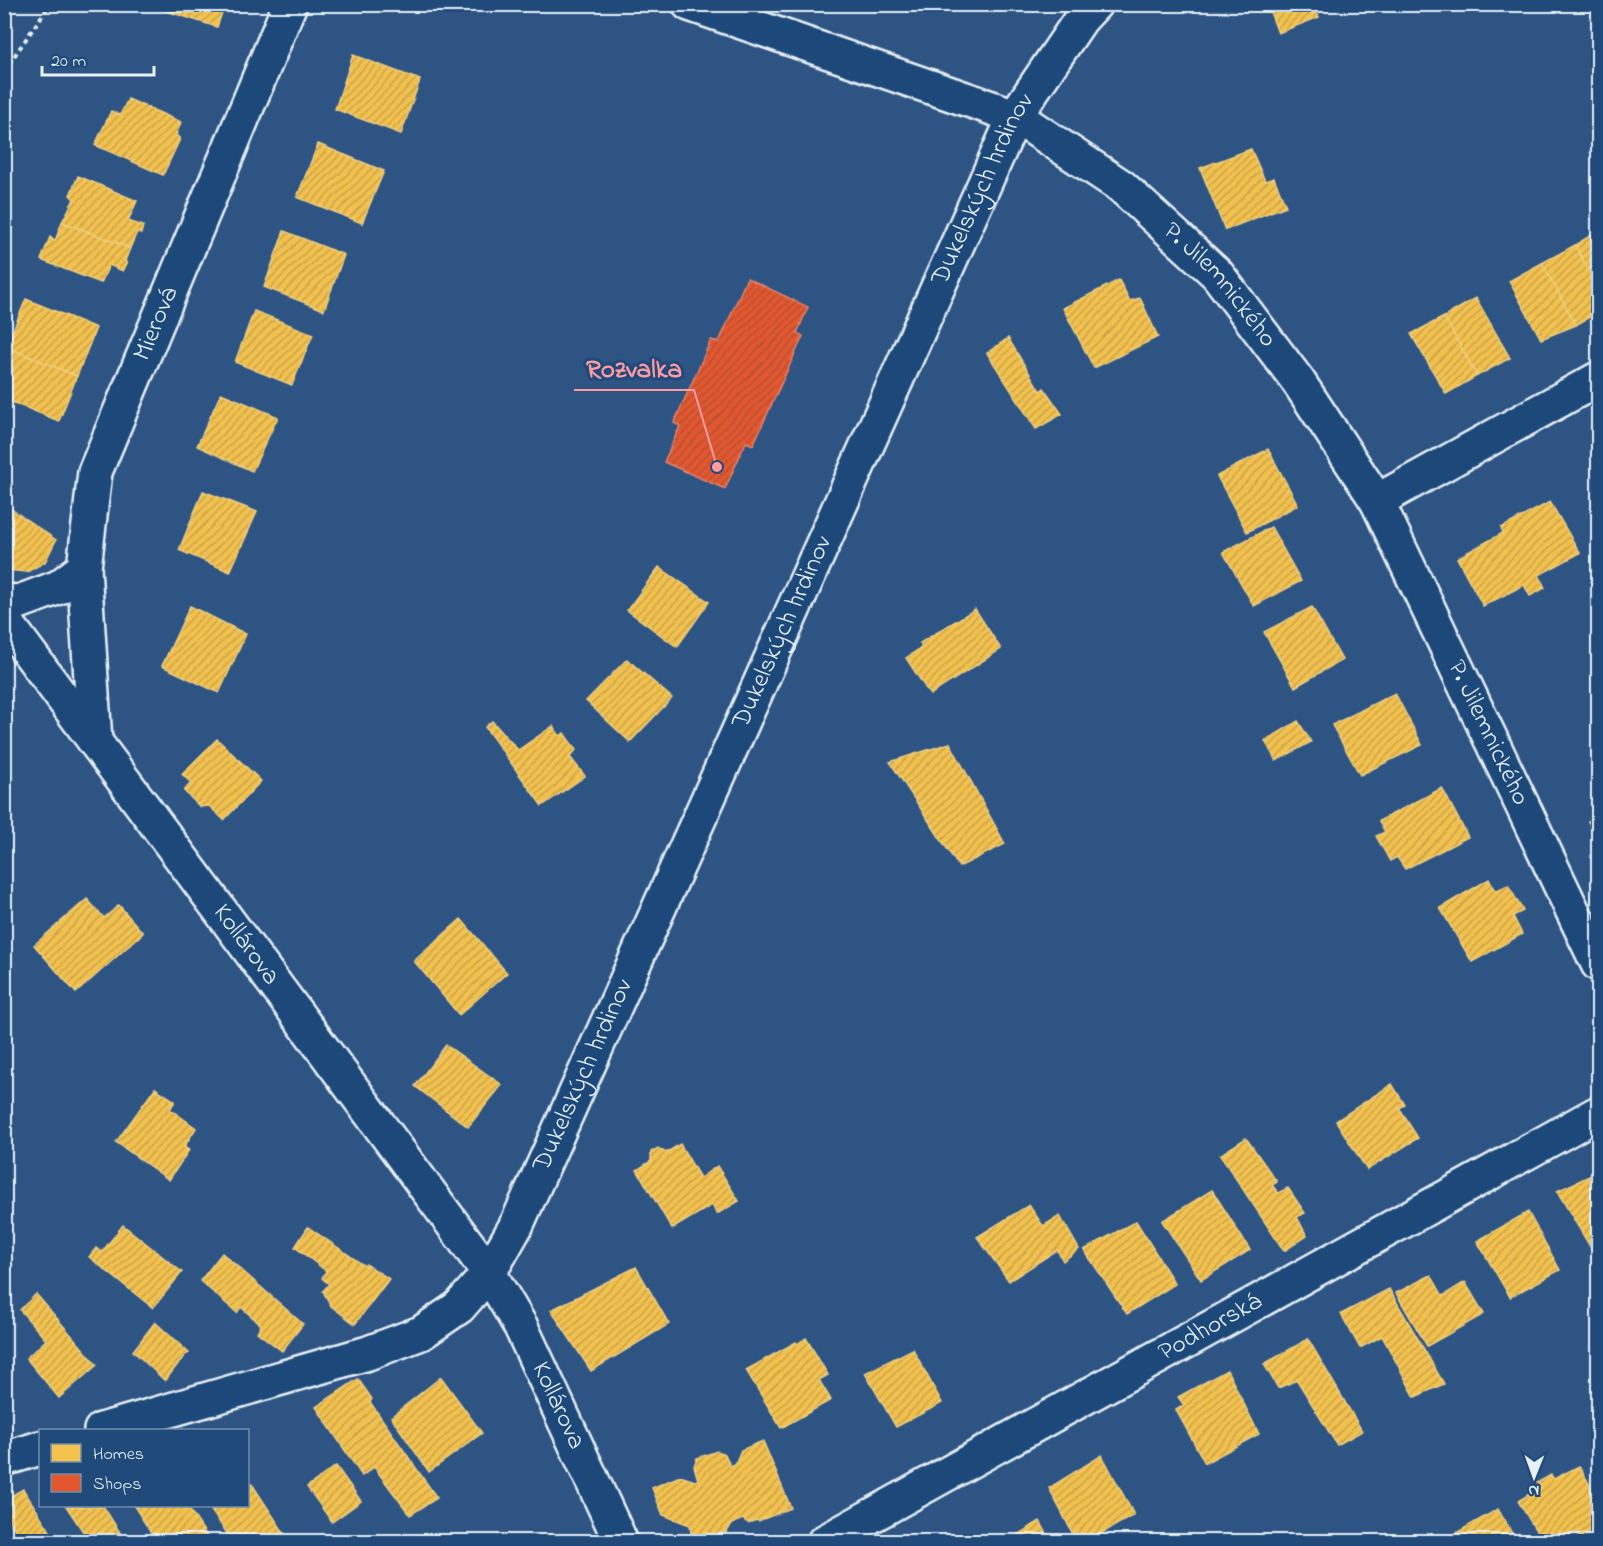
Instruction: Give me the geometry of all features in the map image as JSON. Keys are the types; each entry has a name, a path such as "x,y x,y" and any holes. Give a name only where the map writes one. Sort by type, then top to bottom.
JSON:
{"street":[{"name":"Mierová","path":"95,742 84,568 95,472 290,4"},
{"name":"P. Jilemnického","path":"689,4 1015,116 1122,186 1217,274 1298,381 1377,501 1599,964"},
{"name":"Dukelských hrdinov","path":"489,1273 522,1213 1015,116 1081,19 1095,4"},
{"path":"1377,501 1599,380"},
{"path":"4,601 19,602 58,587 84,568"},
{"name":"Kollárova","path":"4,619 489,1273 521,1327 621,1542"},
{"name":"Podhorská","path":"824,1542 1599,1113"},
{"path":"108,1429 368,1353 421,1333 459,1307 489,1273"},
{"path":"4,1459 39,1448"}],"path":[{"path":"4,71 50,4"}],"building: Homes":[{"path":"158,4 225,4 217,27 157,8"},
{"path":"1267,4 1331,4 1316,10 1319,17 1278,33"},
{"path":"353,55 420,80 401,134 335,109"},
{"path":"128,99 181,122 176,135 180,139 163,175 95,145 111,111 120,115"},
{"path":"318,144 384,171 362,223 297,197"},
{"path":"1251,149 1265,181 1274,178 1286,206 1225,230 1200,168"},
{"path":"78,176 137,201 128,221 143,226 141,234 137,232 130,248 62,222 74,199 70,195"},
{"path":"62,222 130,248 123,271 109,265 101,283 41,260 50,237 55,241"},
{"path":"284,231 344,255 324,310 264,287"},
{"path":"1598,231 1598,288 1575,245"},
{"path":"1575,245 1598,288 1598,312 1576,325 1542,263"},
{"path":"1542,263 1576,325 1541,339 1509,281"},
{"path":"1119,280 1130,301 1140,298 1158,337 1094,368 1063,308"},
{"path":"1476,298 1510,358 1477,376 1444,317"},
{"path":"26,299 96,328 77,376 6,347"},
{"path":"254,311 313,334 292,385 235,362"},
{"path":"1444,317 1477,376 1446,394 1411,334"},
{"path":"1008,338 1040,391 1044,388 1062,414 1036,429 987,353"},
{"path":"6,347 77,376 59,421 4,399 4,351"},
{"path":"221,393 278,417 252,471 197,446"},
{"path":"1268,449 1298,505 1247,532 1217,476"},
{"path":"203,491 257,512 230,572 179,550"},
{"path":"1550,502 1580,553 1539,575 1545,588 1530,596 1524,585 1483,606 1457,558 1503,533 1501,528"},
{"path":"4,504 56,540 45,562 27,572 4,570"},
{"path":"1271,527 1301,581 1254,606 1223,552"},
{"path":"659,567 709,602 677,647 627,610"},
{"path":"190,606 246,634 219,693 162,666"},
{"path":"1312,607 1342,660 1295,687 1264,632"},
{"path":"975,609 1001,649 930,695 906,658 922,647 920,643"},
{"path":"627,659 672,698 630,742 586,701"},
{"path":"1395,693 1422,745 1360,775 1332,725"},
{"path":"492,721 518,750 553,726 560,736 564,733 576,750 570,757 585,776 542,806 485,727"},
{"path":"1298,721 1311,742 1276,761 1265,741"},
{"path":"217,739 261,781 224,820 209,806 200,807 184,791 191,783 182,774"},
{"path":"950,743 1005,844 959,867 890,762"},
{"path":"1442,788 1468,837 1405,869 1397,857 1390,861 1376,836 1385,832 1379,821"},
{"path":"1598,816 1598,840 1588,821"},
{"path":"1489,879 1495,891 1508,885 1523,911 1513,916 1522,934 1472,962 1440,908"},
{"path":"87,899 104,918 119,905 143,933 76,993 34,945"},
{"path":"461,919 507,973 459,1015 414,961"},
{"path":"446,1045 502,1085 468,1127 415,1086"},
{"path":"1392,1084 1405,1105 1399,1108 1418,1138 1367,1170 1336,1121"},
{"path":"155,1088 175,1101 170,1109 196,1128 184,1147 189,1150 169,1180 116,1142"},
{"path":"1246,1138 1277,1182 1272,1185 1278,1193 1288,1188 1305,1213 1297,1217 1307,1236 1284,1251 1220,1155"},
{"path":"680,1144 700,1178 717,1166 739,1201 717,1214 712,1205 672,1229 637,1170 651,1161 651,1152 658,1148 666,1153"},
{"path":"1598,1172 1598,1246 1592,1250 1557,1191"},
{"path":"1212,1190 1250,1250 1201,1280 1162,1221"},
{"path":"1029,1205 1043,1226 1060,1216 1079,1249 1063,1261 1057,1250 1009,1281 977,1237"},
{"path":"1528,1212 1560,1270 1510,1297 1477,1241"},
{"path":"1136,1221 1175,1284 1127,1314 1084,1250"},
{"path":"123,1225 182,1272 153,1308 89,1257 96,1248 102,1252"},
{"path":"308,1227 365,1266 366,1264 389,1279 355,1324 331,1306 323,1291 329,1284 322,1278 326,1271 295,1247"},
{"path":"222,1253 303,1324 282,1351 257,1332 261,1325 241,1307 237,1313 200,1281"},
{"path":"636,1267 669,1324 591,1371 551,1310"},
{"path":"1431,1275 1443,1296 1465,1282 1484,1314 1427,1346 1396,1293"},
{"path":"1389,1289 1444,1384 1415,1397 1382,1336 1360,1348 1341,1314"},
{"path":"36,1294 97,1365 59,1398 26,1358 46,1340 20,1310"},
{"path":"155,1322 189,1353 165,1381 133,1351"},
{"path":"806,1338 828,1375 819,1380 831,1400 781,1428 746,1370"},
{"path":"1308,1339 1362,1431 1337,1445 1297,1380 1278,1388 1264,1364"},
{"path":"913,1349 942,1403 896,1427 865,1373"},
{"path":"1227,1370 1259,1434 1205,1463 1176,1410 1184,1405 1178,1397"},
{"path":"441,1377 482,1433 429,1472 391,1417"},
{"path":"358,1379 372,1399 370,1402 437,1498 410,1515 374,1467 362,1476 316,1407"},
{"path":"763,1441 791,1508 758,1521 748,1523 742,1519 731,1525 727,1532 716,1536 706,1533 699,1538 691,1533 690,1525 663,1515 652,1488 680,1476 698,1480 694,1466 697,1458 717,1451 725,1454 730,1466 735,1464 741,1450"},
{"path":"1102,1455 1134,1515 1086,1542 1077,1542 1049,1488"},
{"path":"336,1466 361,1501 332,1522 307,1487"},
{"path":"1579,1466 1598,1499 1598,1526 1580,1538 1576,1532 1558,1542 1543,1542 1518,1501 1541,1487 1537,1483 1551,1475 1554,1479"},
{"path":"249,1480 290,1542 233,1542 209,1507 249,1507"},
{"path":"23,1489 57,1542 23,1542 4,1513 4,1500"},
{"path":"67,1507 104,1507 126,1542 90,1542"},
{"path":"135,1507 188,1507 209,1539 205,1542 157,1542"},
{"path":"1498,1509 1517,1542 1454,1542 1451,1536"},
{"path":"1040,1521 1047,1534 1055,1536 1059,1542 1006,1542"}],"building: Shops":[{"path":"747,278 808,307 797,333 803,336 753,445 746,442 725,489 664,462 680,426 674,423 711,340 719,342"}],"place":[{"name":"Rozvalka","path":"717,467"}]}
